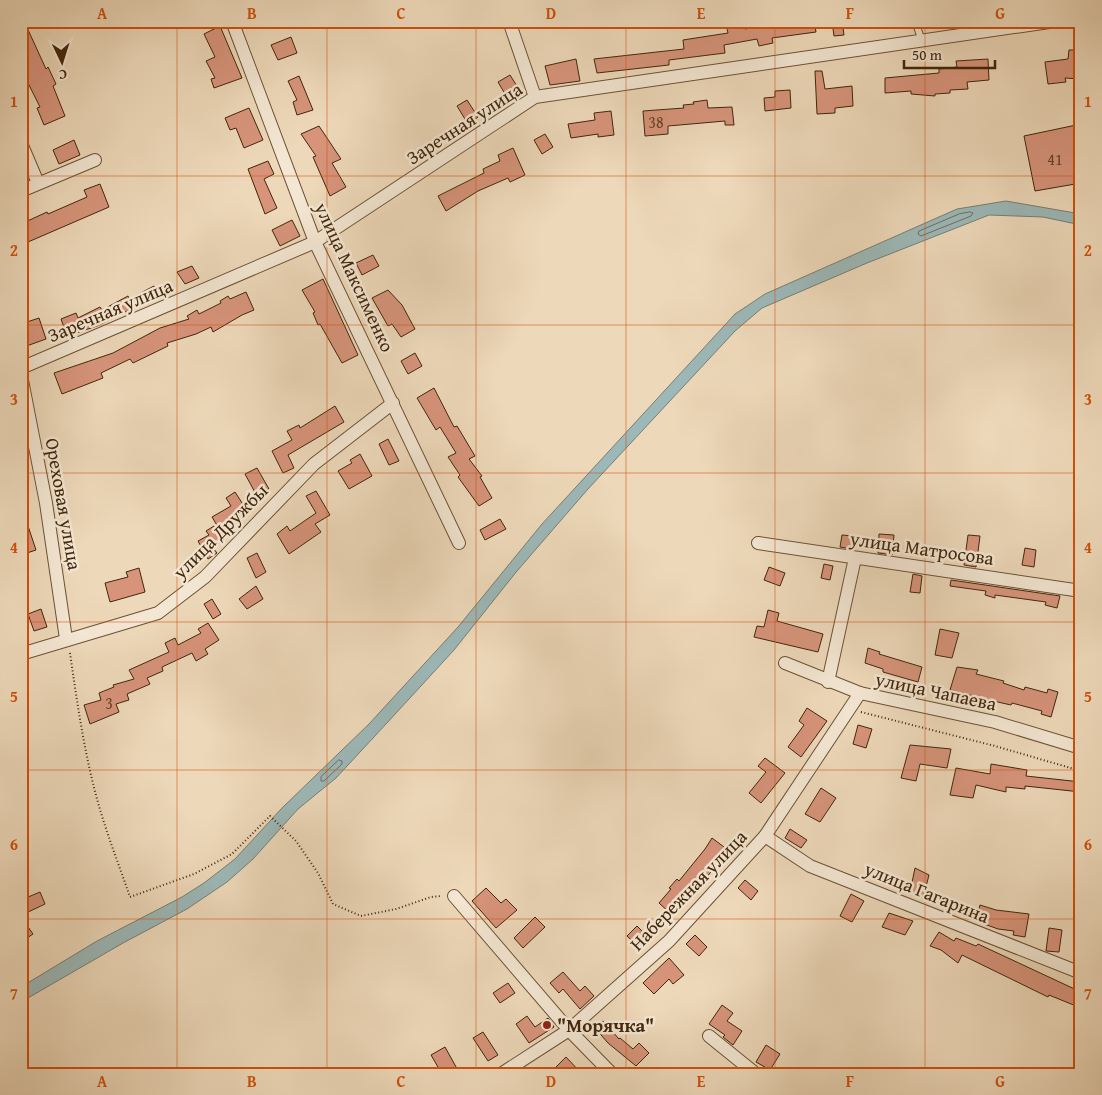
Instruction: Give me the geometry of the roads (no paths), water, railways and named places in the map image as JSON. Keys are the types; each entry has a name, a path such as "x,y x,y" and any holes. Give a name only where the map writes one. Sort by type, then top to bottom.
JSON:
{"street":[{"name":"улица Максименко","path":"232,21 315,242 459,543"},
{"path":"509,21 535,98"},
{"name":"Заречная улица","path":"21,368 315,242 535,98 1056,21"},
{"path":"21,143 38,184"},
{"path":"21,191 95,160"},
{"name":"Ореховая улица","path":"21,375 46,503 66,639"},
{"name":"улица Дружбы","path":"21,654 158,613 205,577 314,464 393,402"},
{"name":"улица Матросова","path":"758,543 1081,591"},
{"path":"828,682 855,558"},
{"name":"улица Чапаева","path":"786,663 828,682 860,693 995,722 1081,748"},
{"name":"Набережная улица","path":"502,1074 569,1030 669,941 765,836 860,693"},
{"name":"улица Гагарина","path":"765,836 810,866 1081,972"},
{"path":"454,896 569,1030 612,1074"},
{"path":"709,1036 756,1074"}],"lane":[{"path":"915,21 922,41"}],"water":[{"path":"1006,201 1081,214 1081,225 1043,217 989,215 867,263 762,308 735,331 588,489 517,571 454,650 386,724 336,778 298,809 253,859 227,882 187,909 123,943 21,1002 21,987 97,941 182,897 235,859 282,808 369,724 458,627 542,524 735,314 765,294 957,209"}],"place":[{"name":"\"Морячка\"","path":"547,1025"}]}
